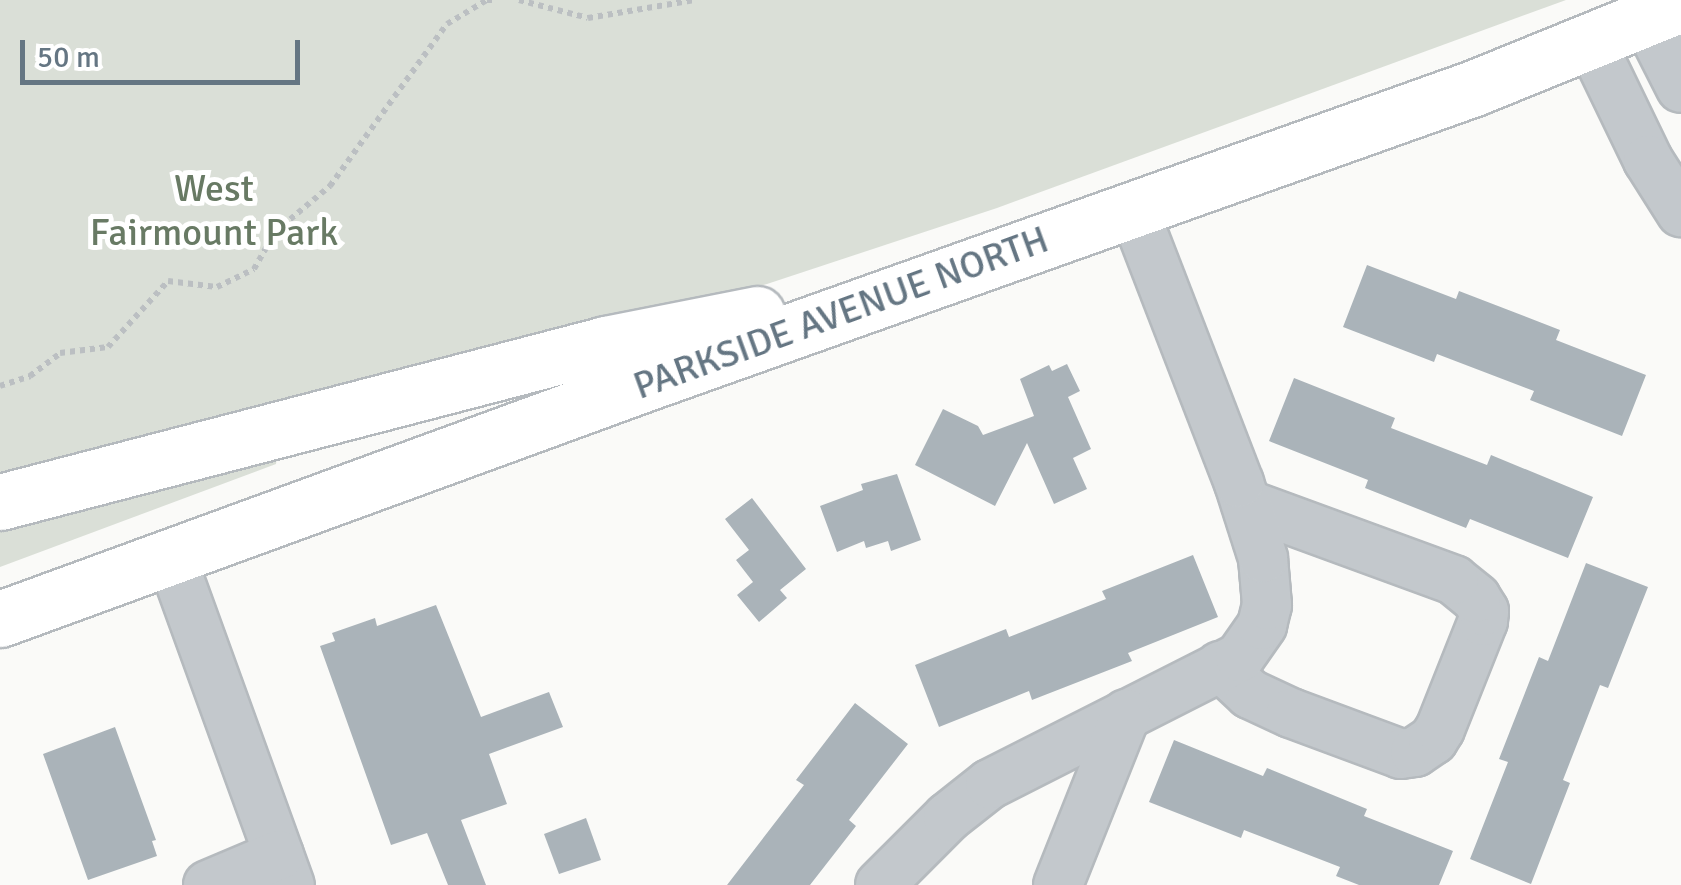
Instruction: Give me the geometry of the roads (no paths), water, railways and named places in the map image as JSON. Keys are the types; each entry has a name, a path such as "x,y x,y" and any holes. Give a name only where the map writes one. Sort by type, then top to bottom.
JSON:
{"main road":[{"name":"PARKSIDE AVENUE NORTH","path":"0,619 1133,210 1664,12"},
{"path":"0,502 606,344 932,280"}],"street":[{"path":"1664,12 1681,88"},
{"path":"1590,42 1648,160 1681,212"},
{"path":"880,885 948,816 990,784 1240,657 1254,641 1266,605 1262,558 1246,504 1133,210"},
{"path":"1220,666 1250,694 1279,708 1401,754 1415,752 1440,729 1483,622 1484,611 1476,598 1454,580 1246,504"},
{"path":"171,558 284,870 208,885"},
{"path":"1058,885 1126,714"}],"park label":[{"name":"West Fairmount Park","path":"214,210"}]}
